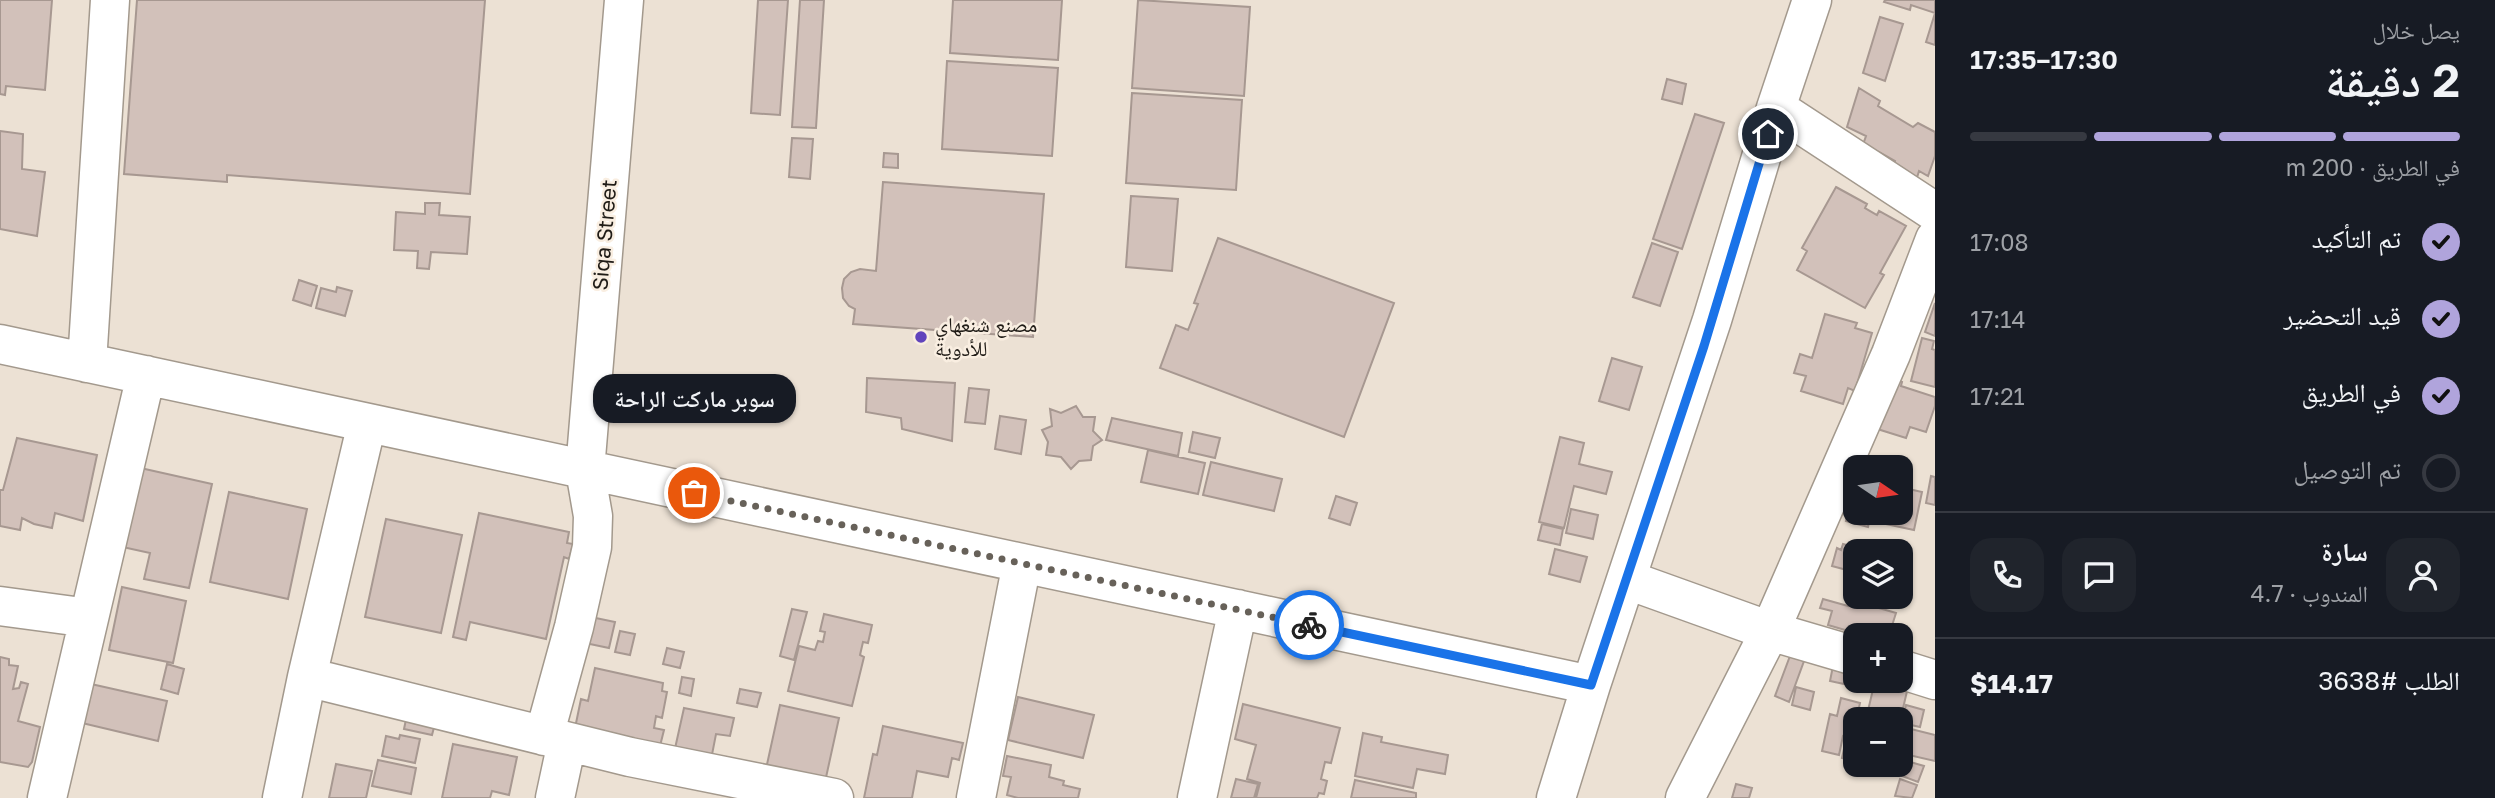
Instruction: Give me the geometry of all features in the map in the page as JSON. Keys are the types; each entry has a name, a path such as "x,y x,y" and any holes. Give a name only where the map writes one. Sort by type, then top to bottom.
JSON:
{"street":[{"path":"87,363 110,0"},
{"name":"Siqa Street","path":"555,798 556,739 574,627 592,547 593,516 585,470 624,0"},
{"path":"1556,798 1712,320 1776,108 1812,0"},
{"path":"1776,108 1935,212"},
{"path":"1685,798 1770,631 1891,354 1935,239"},
{"path":"0,344 1591,685"},
{"path":"47,798 146,375"},
{"path":"282,798 307,677 367,423"},
{"path":"976,798 1022,564"},
{"path":"1628,580 1770,631 1843,652"},
{"path":"0,606 89,618"},
{"path":"1197,798 1238,609"},
{"path":"1913,674 1935,680"},
{"path":"307,677 759,791 834,798"}],"building":[{"path":"0,0 52,0 45,90 6,86 5,95 0,94"},
{"path":"137,0 485,0 470,194 227,175 227,182 124,174"},
{"path":"758,0 788,0 780,115 751,113"},
{"path":"800,0 824,0 816,128 792,127"},
{"path":"953,0 1062,0 1058,60 950,53"},
{"path":"1138,0 1250,7 1244,96 1132,88"},
{"path":"1935,0 1935,13 1911,5 1910,10 1884,2"},
{"path":"1935,13 1935,45 1926,42"},
{"path":"1880,17 1903,24 1885,81 1863,73"},
{"path":"947,61 1058,68 1052,156 942,149"},
{"path":"1667,79 1686,84 1682,104 1662,99"},
{"path":"1859,88 1880,101 1878,106 1913,127 1918,123 1935,132 1935,156 1928,176 1919,171 1913,191 1891,178 1895,161 1879,152 1874,168 1858,159 1866,136 1847,127"},
{"path":"1132,93 1242,100 1236,190 1126,183"},
{"path":"1695,114 1724,123 1682,249 1653,239"},
{"path":"0,131 23,134 22,169 45,172 37,236 0,229"},
{"path":"792,138 813,139 810,179 789,177"},
{"path":"884,153 898,154 898,168 883,167"},
{"path":"883,182 1044,194 1033,337 853,324 855,309 843,298 842,288 844,279 851,272 860,269 876,271"},
{"path":"1836,187 1867,204 1865,208 1877,215 1879,211 1906,226 1880,273 1884,275 1865,308 1797,270 1807,251 1802,248"},
{"path":"1131,196 1178,199 1172,271 1126,267"},
{"path":"425,203 440,203 439,215 470,217 467,254 431,252 429,269 417,268 418,251 394,250 396,212 425,214"},
{"path":"1218,238 1394,303 1344,437 1160,368 1176,325 1188,330 1198,304 1194,303"},
{"path":"1652,243 1678,252 1660,306 1633,297"},
{"path":"299,280 317,286 311,306 293,300"},
{"path":"337,287 352,291 345,316 316,308 321,288 336,292"},
{"path":"1935,303 1935,336 1925,332"},
{"path":"1825,314 1857,323 1855,328 1872,333 1855,391 1848,388 1843,404 1801,391 1806,376 1794,373 1800,354 1812,358"},
{"path":"1922,338 1934,341 1932,349 1935,350 1935,387 1911,381"},
{"path":"1612,358 1642,367 1629,410 1599,401"},
{"path":"1887,377 1902,382 1901,386 1935,397 1935,406 1926,432 1910,427 1906,438 1871,427"},
{"path":"867,378 955,383 952,441 902,429 901,418 866,412"},
{"path":"969,388 989,390 985,424 965,422"},
{"path":"1076,406 1083,417 1095,417 1093,431 1102,440 1093,446 1091,460 1079,461 1071,469 1061,457 1046,455 1048,442 1042,430 1052,426 1050,409 1061,413"},
{"path":"1000,416 1026,420 1021,454 995,449"},
{"path":"1112,418 1182,433 1178,456 1106,440"},
{"path":"1193,432 1220,438 1215,458 1189,452"},
{"path":"1560,437 1584,443 1579,464 1612,472 1606,494 1574,486 1564,528 1539,522"},
{"path":"17,438 97,455 83,521 55,513 52,528 22,518 20,530 0,526 0,490 3,490"},
{"path":"1148,450 1205,463 1198,494 1141,482"},
{"path":"1211,462 1282,479 1274,511 1203,495"},
{"path":"136,467 212,484 189,588 144,579 150,553 118,546"},
{"path":"1931,476 1935,477 1935,505 1926,503"},
{"path":"1913,490 1922,492 1914,530 1890,525 1913,525"},
{"path":"229,492 307,509 288,599 210,582"},
{"path":"1336,496 1357,503 1350,525 1329,518"},
{"path":"1571,509 1598,515 1593,539 1566,533"},
{"path":"479,513 569,532 567,543 573,544 569,559 564,557 546,639 470,622 466,640 453,637"},
{"path":"386,519 462,535 441,633 365,617"},
{"path":"1542,524 1563,529 1560,545 1538,540"},
{"path":"1843,544 1843,569 1832,566 1837,548 1841,550"},
{"path":"1555,549 1587,557 1580,582 1549,574"},
{"path":"122,587 186,601 173,663 109,650"},
{"path":"1823,599 1843,605 1843,609 1882,609 1896,613 1893,623 1843,623 1843,629 1828,625 1832,611 1820,608"},
{"path":"792,609 807,612 794,660 780,656"},
{"path":"824,614 872,625 868,643 863,642 860,655 864,657 852,706 788,691 799,646 815,650 818,641 823,642 825,632 820,631"},
{"path":"591,617 615,622 609,648 585,643"},
{"path":"620,631 635,634 630,655 615,652"},
{"path":"667,648 684,652 680,668 663,664"},
{"path":"1790,656 1804,661 1789,702 1775,696"},
{"path":"0,657 9,659 9,665 18,666 13,689 19,688 21,682 28,684 18,721 40,727 32,762 28,767 0,762"},
{"path":"167,664 184,669 178,694 161,689"},
{"path":"1833,666 1843,669 1843,684 1830,681"},
{"path":"595,668 663,683 662,691 667,692 662,718 656,716 654,728 664,730 660,746 575,728 581,699 588,701"},
{"path":"682,677 694,679 691,696 679,693"},
{"path":"91,684 167,701 158,741 82,723"},
{"path":"1796,687 1814,692 1810,710 1792,705"},
{"path":"740,689 761,693 757,707 737,703"},
{"path":"1872,693 1907,693 1903,707 1869,707"},
{"path":"1018,697 1094,715 1083,758 1008,740"},
{"path":"1841,698 1860,703 1859,707 1843,707 1843,736 1839,755 1822,751 1830,714 1837,716"},
{"path":"1243,704 1340,728 1331,763 1325,762 1321,779 1327,781 1324,794 1319,793 1317,798 1256,798 1260,783 1247,779 1256,745 1235,739"},
{"path":"409,705 438,712 432,735 404,729"},
{"path":"780,705 839,718 825,782 766,769"},
{"path":"1906,705 1924,710 1920,727 1913,725 1913,707"},
{"path":"684,708 734,718 730,736 716,734 709,770 672,762"},
{"path":"883,726 963,743 959,760 952,758 948,777 917,771 912,798 864,798 873,754 877,755"},
{"path":"1913,730 1935,735 1935,761 1913,756"},
{"path":"1363,733 1382,737 1381,742 1448,755 1445,774 1417,769 1413,788 1355,776"},
{"path":"400,735 420,739 415,763 382,756 386,736 399,739"},
{"path":"453,744 517,757 509,795 492,791 490,798 442,798"},
{"path":"1007,756 1051,765 1049,777 1064,781 1063,785 1080,789 1078,798 1018,798 1007,795 1011,777 1003,776"},
{"path":"378,760 416,768 411,794 372,786"},
{"path":"1913,763 1924,766 1918,782 1905,777 1913,777"},
{"path":"336,764 372,771 366,798 329,798"},
{"path":"1236,779 1258,784 1254,798 1231,798"},
{"path":"1900,779 1917,785 1912,798 1895,796"},
{"path":"1355,780 1416,793 1416,798 1351,798"},
{"path":"1736,784 1752,788 1749,798 1732,798"}],"way so far":[{"path":"694,493 1309,625"}],"place":[{"name":"مصنع شنغهاي للأدوية","path":"921,337"},
{"name":"سوبر ماركت الراحة","path":"694,493"}],"route":[{"path":"1309,625 1591,685 1704,346 1768,134"}]}
